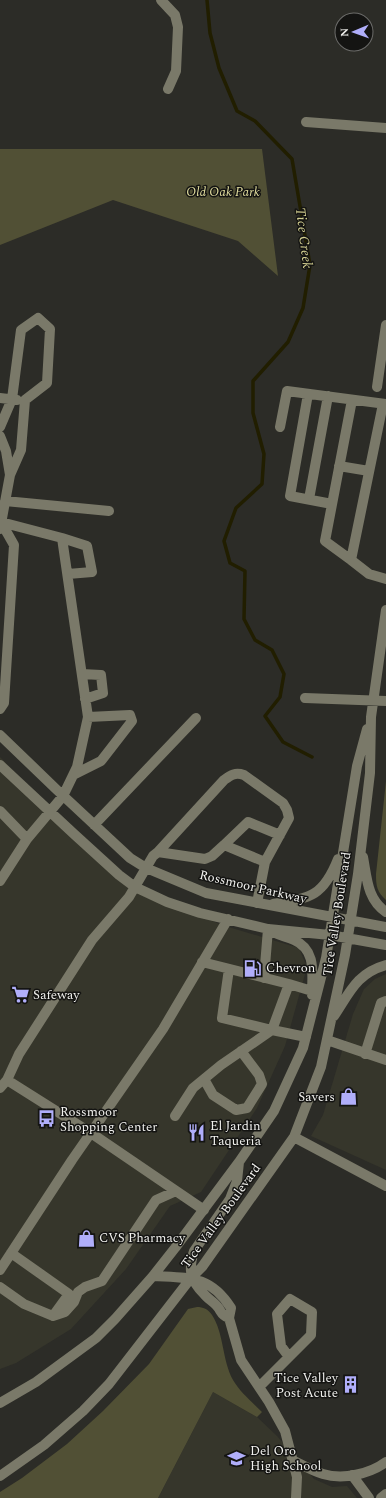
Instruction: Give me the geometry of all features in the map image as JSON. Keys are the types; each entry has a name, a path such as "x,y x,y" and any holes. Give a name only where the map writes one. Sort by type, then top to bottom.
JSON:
{"street":[{"path":"161,0 175,15 178,27 176,71 168,89"},
{"path":"306,122 386,128"},
{"path":"0,398 12,399 25,400 47,383 50,329 38,318 21,330 12,399 0,427"},
{"path":"377,387 386,325"},
{"path":"280,427 287,390 384,404 369,471 352,560"},
{"path":"308,394 290,496 332,504"},
{"path":"309,499 328,396"},
{"path":"5,474 21,450 25,400"},
{"path":"352,400 325,541 369,574 386,579"},
{"path":"0,436 6,451 5,501 1,526 14,545 4,703 0,709"},
{"path":"339,466 369,471"},
{"path":"5,501 109,511"},
{"path":"1,526 62,538 87,546 92,572 68,574"},
{"path":"0,881 27,839 63,796 77,767 88,717 62,538"},
{"name":"Tice Valley Boulevard","path":"0,1476 44,1445 83,1411 104,1390 191,1278 202,1267 294,1137 321,1067 348,938 362,847 370,773 371,717 386,610"},
{"path":"82,674 101,675 103,693 86,699"},
{"path":"305,698 386,701"},
{"path":"73,775 101,761 132,721 130,715 88,717"},
{"name":"Tice Valley Boulevard","path":"0,1403 36,1382 96,1338 115,1319 153,1276 204,1210 274,1111 304,1048 326,958 357,766 371,717"},
{"path":"94,825 196,718"},
{"name":"Rossmoor Parkway","path":"0,735 130,858 146,868 206,892 333,918 386,927"},
{"path":"0,765 50,812 135,887 167,902 200,913 268,929 330,935 386,945"},
{"path":"0,1088 7,1080 19,1054 92,940 129,897 153,856 230,775 237,773 244,775 284,803 289,818 265,862 262,904 303,899 315,894 322,888 333,872 345,841"},
{"path":"0,811 27,839"},
{"path":"158,852 205,859 212,856 248,822 280,835"},
{"path":"224,845 265,862"},
{"path":"362,847 368,886 372,897 379,907 386,912"},
{"path":"0,1270 72,1160 163,1029 228,919"},
{"path":"264,978 268,929"},
{"path":"268,929 296,941 310,953 313,974 312,1015"},
{"path":"202,962 312,991"},
{"path":"331,1021 362,976 371,970 386,965"},
{"path":"229,969 222,1018 306,1037"},
{"path":"174,1116 193,1088 272,1030 289,984"},
{"path":"365,1054 381,1002 386,1001"},
{"path":"327,1040 386,1060"},
{"path":"204,1079 213,1095 236,1110 247,1108 262,1084 260,1075 242,1051"},
{"path":"7,1080 91,1133 204,1210"},
{"path":"294,1137 386,1186"},
{"path":"191,1278 191,1260 194,1251 230,1199 237,1181 239,1162"},
{"path":"0,1287 24,1304 53,1316 65,1312 74,1302 78,1292 85,1287 102,1281 156,1200 176,1191"},
{"path":"11,1253 69,1294 53,1316"},
{"path":"153,1276 191,1278 212,1286 222,1295 231,1308 229,1318 241,1360 269,1402 284,1431 297,1477 296,1498"},
{"path":"258,1387 289,1357 311,1335 312,1312 290,1299 277,1314 281,1346 289,1357"},
{"path":"292,1460 323,1474 343,1477 374,1468 386,1462"},
{"path":"352,1475 369,1498"},
{"path":"382,1498 386,1494"}],"shaded area":[{"name":"Rossmoor Shopping Center","path":"0,757 131,889 225,926 299,948 307,967 285,1046 257,1108 201,1192 170,1206 126,1269 71,1329 16,1363 0,1369"},
{"path":"386,974 386,1170 311,1136 323,1115 353,1014 364,989 375,979"},
{"name":"Del Oro High School","path":"213,1392 257,1417 277,1436 314,1479 332,1487 347,1486 357,1498 158,1498"}],"green space":[{"name":"Old Oak Park","path":"0,149 262,149 278,276 238,241 113,200 0,245"},
{"path":"386,781 386,900 378,888 376,874"},
{"path":"197,1307 209,1311 216,1322 229,1372 239,1389 262,1412 257,1417 213,1392 158,1498 0,1498 0,1492 22,1478 67,1444 103,1411 149,1364 188,1309"}],"waterway":[{"name":"Tice Creek","path":"207,0 210,33 219,68 237,111 255,121 292,159 310,265 303,308 288,342 253,381 253,413 264,454 262,484 236,508 224,541 230,563 245,571 244,619 255,640 272,650 284,674 280,697 265,716 283,742 312,757"}],"place":[{"name":"Chevron","path":"253,968"},
{"name":"Safeway","path":"20,995"},
{"name":"Savers","path":"348,1097"},
{"name":"Rossmoor Shopping Center","path":"47,1119"},
{"name":"El Jardin Taqueria","path":"197,1133"},
{"name":"CVS Pharmacy","path":"86,1238"},
{"name":"Tice Valley Post Acute","path":"351,1385"},
{"name":"Del Oro High School","path":"237,1458"}]}
